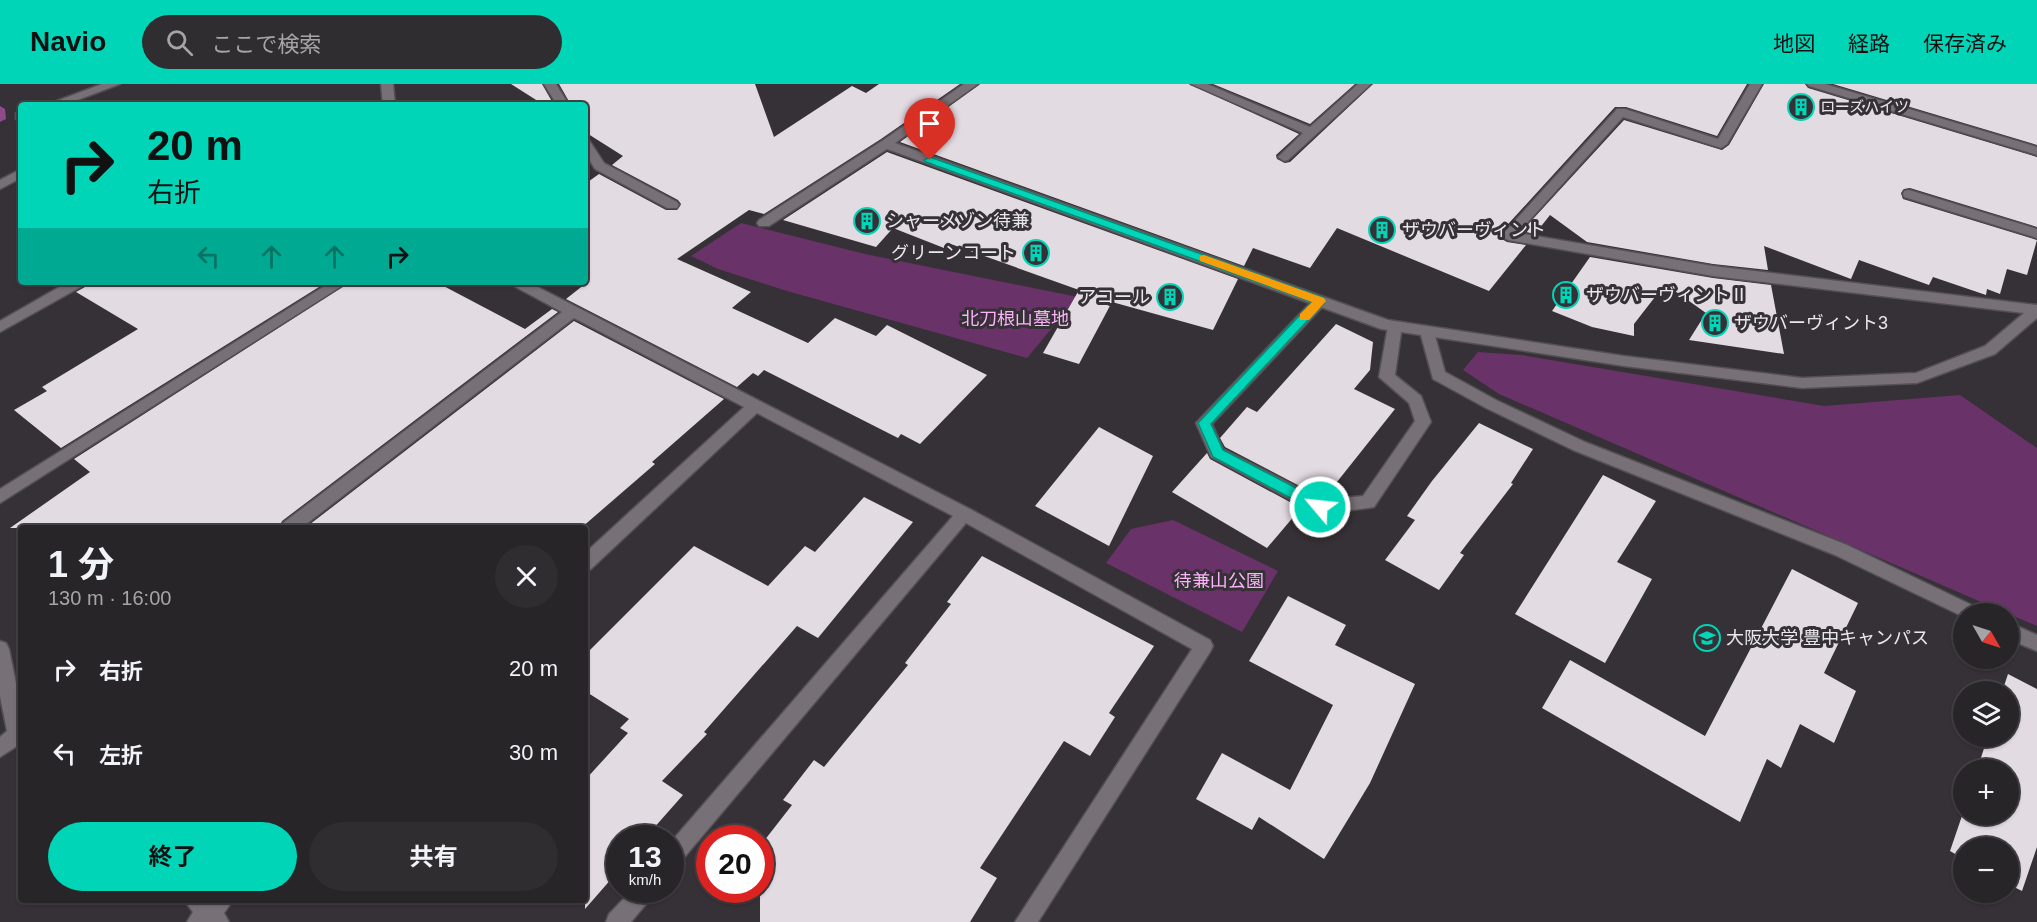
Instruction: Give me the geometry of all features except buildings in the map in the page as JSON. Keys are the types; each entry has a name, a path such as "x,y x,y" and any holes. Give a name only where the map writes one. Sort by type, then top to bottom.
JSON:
{"street":[{"path":"61,102 114,84"},
{"path":"550,84 561,102"},
{"path":"764,223 886,144 972,84"},
{"path":"1197,84 1310,132"},
{"path":"1284,157 1365,84"},
{"path":"886,144 1320,301 1395,326 1427,332 1802,384 1917,378 1990,350 2037,310 1713,271 1508,236 1621,112 1721,144 1756,84"},
{"path":"1813,84 2037,151"},
{"path":"389,102 391,85"},
{"path":"588,147 599,166 672,205"},
{"path":"3,180 18,175"},
{"path":"1909,194 2037,234"},
{"path":"0,327 74,285"},
{"path":"0,497 336,285"},
{"path":"523,285 964,513 1204,646 1026,922"},
{"path":"1320,301 1204,423 1217,453 1320,507 1368,502 1423,422 1416,400 1387,377 1395,326"},
{"path":"293,525 573,311"},
{"path":"1427,332 1438,375 1491,404 1579,446 1840,550 1953,604"},
{"path":"588,561 756,405"},
{"path":"684,843 964,513"},
{"path":"2019,635 2037,643"},
{"path":"0,649 18,726"},
{"path":"0,748 18,736"},
{"path":"617,922 634,903"}],"green space":[{"name":"北刀根山墓地","path":"741,223 865,254 1078,297 1027,358 787,291 718,269 691,256"},
{"path":"1478,352 1521,355 1824,406 1960,395 2037,448 2037,626 2019,618 2019,603 1984,603 1499,394 1463,370"},
{"name":"待兼山公園","path":"1173,520 1278,571 1242,632 1106,563 1131,529"}],"waterway":[{"path":"0,109 0,119"}],"slow traffic":[{"path":"1204,259 1320,301 1304,317"}],"place":[{"name":"ローズハイツ","path":"1801,107"},
{"name":"シャーメゾン待兼","path":"867,221"},
{"name":"ザウバーヴィント","path":"1382,230"},
{"name":"グリーンコート","path":"1036,253"},
{"name":"ザウバーヴィントⅡ","path":"1566,295"},
{"name":"アコール","path":"1170,297"},
{"name":"ザウバーヴィント3","path":"1715,323"},
{"name":"大阪大学 豊中キャンパス","path":"1707,638"}],"route":[{"path":"930,160 1320,301 1204,423 1217,453 1320,507"}]}
